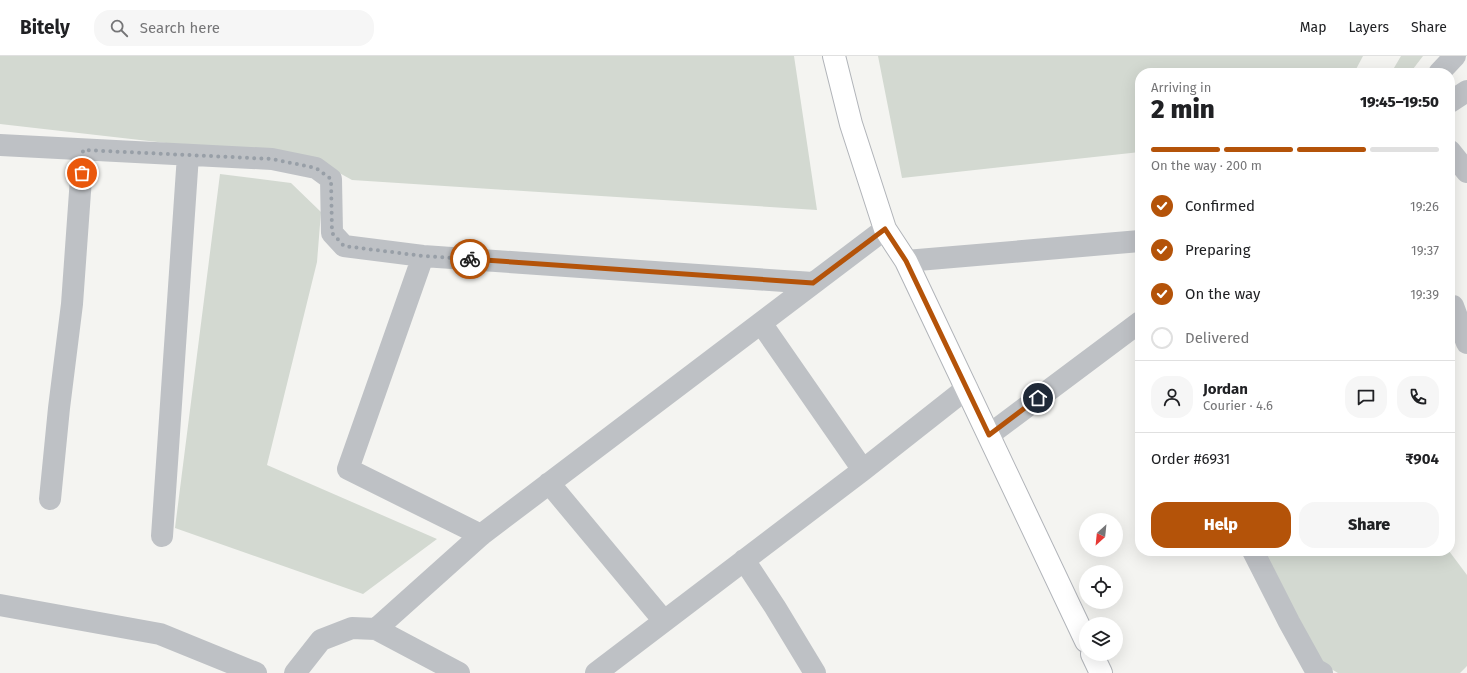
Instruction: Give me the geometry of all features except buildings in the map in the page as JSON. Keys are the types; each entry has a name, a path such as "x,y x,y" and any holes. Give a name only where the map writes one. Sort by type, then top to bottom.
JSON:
{"street":[{"path":"834,56 851,124 885,229 906,261 1079,626"},
{"path":"1444,68 1455,56"},
{"path":"1455,99 1467,91"},
{"path":"0,145 272,159 316,168 331,179 332,233 344,246 423,256 813,283"},
{"path":"50,499 59,408 72,304 83,150"},
{"path":"162,536 188,155"},
{"path":"1455,157 1467,172"},
{"path":"376,629 481,535 885,229"},
{"path":"906,261 1135,241"},
{"path":"423,256 348,469 481,535"},
{"path":"1455,314 1467,343"},
{"path":"761,323 863,470"},
{"path":"989,435 1135,329"},
{"path":"596,673 863,470 967,388"},
{"path":"549,483 664,621"},
{"path":"1256,556 1315,669 1322,673"},
{"path":"744,560 775,607 814,673"},
{"path":"0,605 160,634 256,673"},
{"path":"295,673 321,640 352,628 376,629 459,673"},
{"path":"1095,661 1101,673"}],"shaded area":[{"path":"0,56 794,56 817,210 352,180 316,160 0,124"},
{"path":"878,56 1363,56 1357,68 1135,68 1135,153 902,178"},
{"path":"1401,56 1423,56 1414,68 1394,68"},
{"path":"220,174 291,183 321,212 317,262 267,465 437,539 363,594 175,528"},
{"path":"1266,556 1453,556 1467,575 1467,666 1460,673 1338,673 1321,663"}],"way so far":[{"path":"82,173 83,150 272,159 316,168 331,179 332,233 344,246 423,256 470,259"}],"route":[{"path":"470,259 813,283 885,229 906,261 989,435 1038,398"}]}
